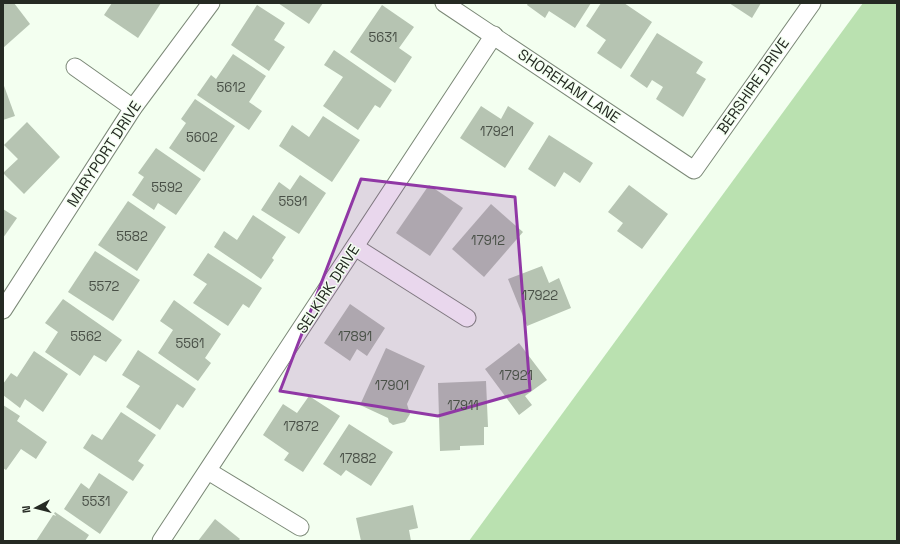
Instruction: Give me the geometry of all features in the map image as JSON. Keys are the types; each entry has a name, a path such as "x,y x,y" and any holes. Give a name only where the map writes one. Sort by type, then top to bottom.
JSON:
{"street":[{"name":"MARYPORT DRIVE","path":"3,310 133,108 211,3"},
{"name":"SHOREHAM LANE","path":"444,3 694,170"},
{"name":"BERSHIRE DRIVE","path":"694,170 812,3"},
{"name":"SELKIRK DRIVE","path":"161,541 356,247 494,35"},
{"path":"75,67 133,108"},
{"path":"356,247 467,318"},
{"path":"208,471 300,527"}],"highlighted area":[{"path":"361,179 515,197 530,390 438,416 280,391"}],"green space":[{"path":"863,3 897,3 897,541 469,541"}],"building":[{"path":"3,3 14,3 30,24 3,48"},
{"path":"112,3 161,3 138,38 104,15"},
{"path":"278,3 323,3 309,24"},
{"path":"528,3 591,3 575,28 549,11 545,18 527,5"},
{"path":"601,3 624,3 652,22 621,69 597,53 606,40 586,26"},
{"path":"729,3 761,3 752,18"},
{"path":"257,5 285,23 274,40 285,47 269,71 231,45"},
{"path":"382,5 414,27 399,48 412,57 395,83 350,52"},
{"path":"657,33 703,62 696,73 706,79 683,117 656,99 663,87 652,80 647,88 630,76"},
{"path":"334,50 392,90 380,108 375,105 358,130 323,106 343,77 324,65"},
{"path":"233,54 266,76 249,102 262,111 249,130 197,95 211,75 216,79"},
{"path":"3,83 15,116 3,120"},
{"path":"195,99 235,126 204,172 169,148 186,123 181,119"},
{"path":"481,106 501,119 508,106 534,123 505,168 460,138"},
{"path":"323,116 360,140 332,182 279,146 292,125 309,137"},
{"path":"27,122 60,157 24,194 3,173 18,159 4,145"},
{"path":"549,135 593,163 580,183 564,172 555,187 528,169"},
{"path":"156,148 201,179 176,215 158,203 154,210 132,195 144,177 138,173"},
{"path":"300,175 326,193 299,234 261,210 279,182 290,190"},
{"path":"429,185 463,208 430,256 396,233"},
{"path":"629,185 668,214 642,249 617,231 623,223 608,212"},
{"path":"128,201 166,227 137,271 98,245"},
{"path":"491,204 523,232 484,277 452,249"},
{"path":"3,209 17,218 3,238"},
{"path":"253,215 286,237 272,258 274,260 261,279 214,247 224,231 237,240"},
{"path":"95,251 140,280 113,321 68,292"},
{"path":"208,253 262,288 249,308 243,304 228,326 193,303 207,284 193,275"},
{"path":"542,266 549,283 559,278 571,308 527,326 508,279"},
{"path":"63,299 122,340 106,362 94,355 80,376 45,352 58,332 45,323"},
{"path":"174,300 221,334 205,358 211,363 198,381 158,353 173,330 160,321"},
{"path":"350,304 385,328 367,356 357,349 350,361 324,343"},
{"path":"519,343 547,380 525,396 532,405 519,415 485,369"},
{"path":"386,348 425,366 407,404 410,414 405,422 393,425 389,422 388,418 360,405"},
{"path":"138,350 196,389 183,408 177,404 160,430 126,407 140,386 122,375"},
{"path":"34,351 68,374 43,412 25,399 20,408 3,395 3,384 11,373 17,377"},
{"path":"486,381 488,427 484,427 484,445 460,446 460,450 440,451 438,383"},
{"path":"309,396 340,416 303,472 284,460 289,453 263,435 283,404 297,413"},
{"path":"3,405 20,416 17,421 47,442 36,459 21,449 6,470 3,468"},
{"path":"121,412 156,435 138,461 144,465 133,481 83,448 92,434 102,440"},
{"path":"349,424 393,452 371,486 346,470 341,476 323,464"},
{"path":"99,473 128,492 100,534 64,509 81,483 89,489"},
{"path":"413,505 418,528 409,530 411,541 361,541 356,518"},
{"path":"55,512 89,535 85,541 36,541"},
{"path":"215,519 240,539 238,541 198,541"}]}
